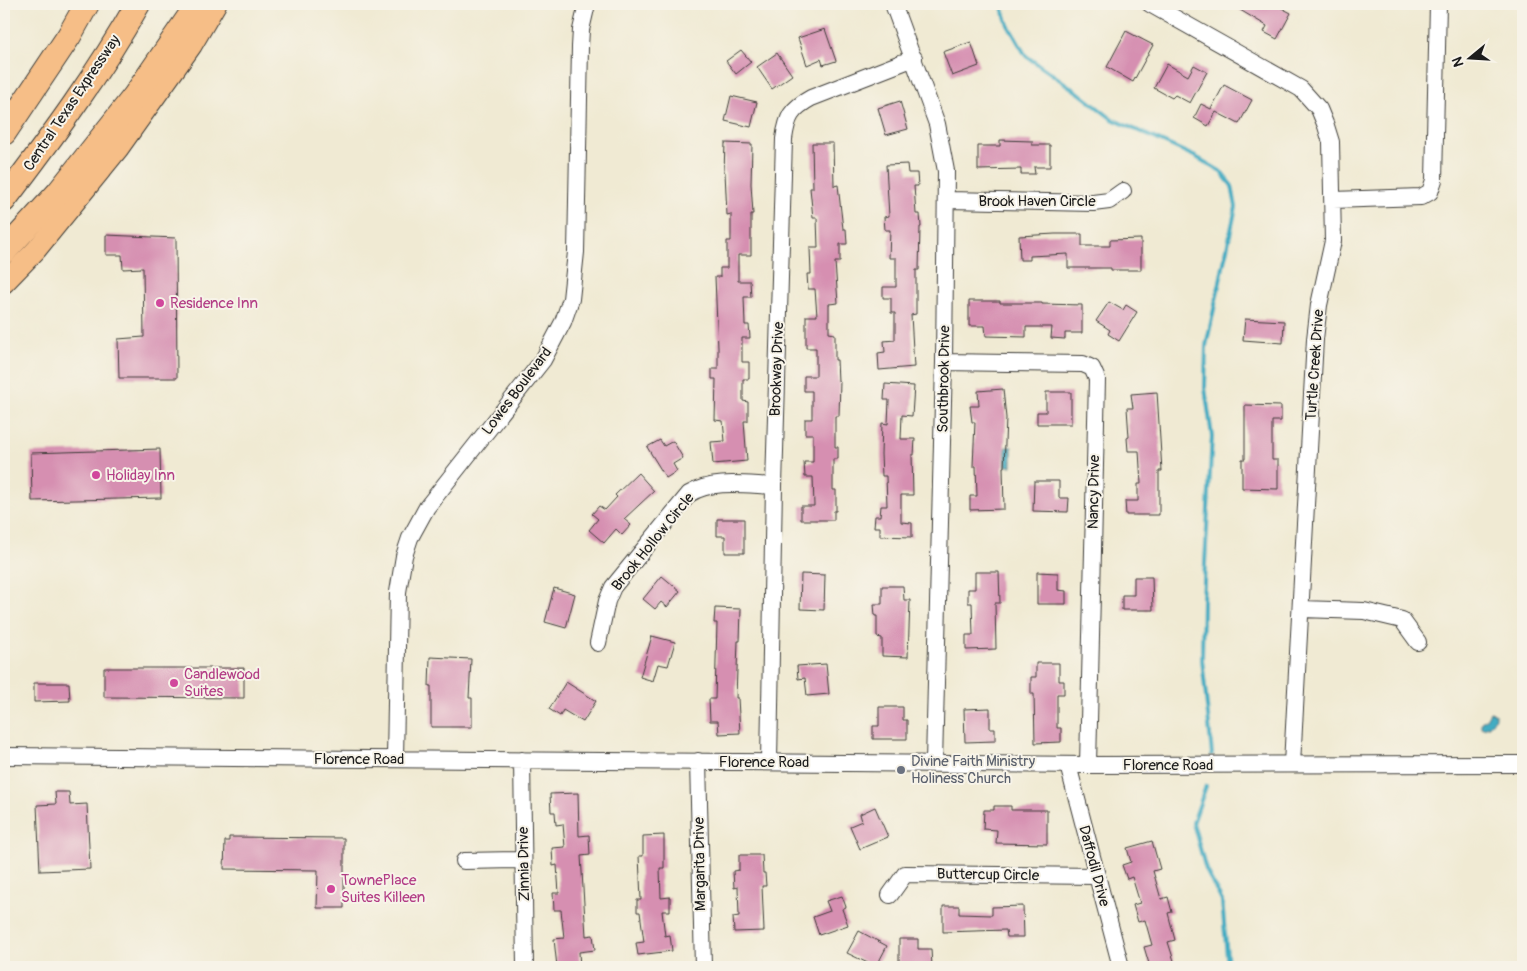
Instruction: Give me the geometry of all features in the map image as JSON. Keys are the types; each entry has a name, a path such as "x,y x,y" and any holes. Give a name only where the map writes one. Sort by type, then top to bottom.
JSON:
{"highway":[{"path":"68,36 74,4"},
{"path":"4,133 87,4"},
{"name":"Central Texas Expressway","path":"4,200 56,131 110,51 138,4"},
{"path":"4,252 59,192 117,119 140,89 198,4"}],"main road":[{"path":"4,284 36,250 118,149 192,44 216,4"}],"street":[{"name":"Lowes Boulevard","path":"395,759 398,592 404,556 410,538 427,508 543,360 563,322 571,299 576,252 580,47 581,30 587,4"},
{"name":"Southbrook Drive","path":"893,4 937,124 946,171 944,362 934,763"},
{"name":"Turtle Creek Drive","path":"1150,4 1301,89 1319,109 1331,142 1332,241 1319,305 1315,339 1292,764"},
{"path":"1333,200 1421,197 1430,192 1434,180 1438,4"},
{"name":"Brookway Drive","path":"769,762 774,486 784,139 786,125 790,114 798,105 810,98 914,58"},
{"name":"Brook Haven Circle","path":"947,200 1093,203 1109,201 1123,191"},
{"name":"Nancy Drive","path":"944,362 1083,364 1092,368 1097,379 1088,765"},
{"name":"Brook Hollow Circle","path":"598,643 602,621 613,587 689,494 699,488 710,485 774,486"},
{"path":"1301,609 1364,611 1402,620 1418,642"},
{"name":"Florence Road","path":"4,756 1068,765 1523,764"},
{"name":"Zinnia Drive","path":"522,760 525,967"},
{"name":"Margarita Drive","path":"698,762 703,967"},
{"name":"Daffodil Drive","path":"1068,765 1121,967"},
{"path":"464,861 524,860"},
{"name":"Buttercup Circle","path":"890,895 905,874 1096,876"}],"water":[{"path":"1006,447 1012,447 1012,466 1006,466"},
{"path":"1490,712 1495,713 1492,723 1483,728 1481,727 1481,722 1486,719"}],"building":[{"path":"1230,4 1274,4 1291,13 1277,39 1264,32 1267,26"},
{"path":"825,29 836,61 823,65 821,59 807,65 798,38"},
{"path":"1126,31 1153,45 1133,82 1107,67"},
{"path":"971,42 979,66 952,76 943,52"},
{"path":"741,50 751,62 736,74 726,61"},
{"path":"777,53 792,75 772,89 757,67"},
{"path":"1167,64 1188,76 1194,65 1207,72 1190,103 1175,95 1172,98 1154,88"},
{"path":"1224,85 1252,100 1239,124 1216,112 1208,126 1194,118 1201,104 1211,109"},
{"path":"731,96 757,102 751,127 725,121"},
{"path":"900,101 908,129 886,135 878,108"},
{"path":"1000,140 1032,141 1032,145 1050,145 1050,167 1034,167 1035,174 1021,174 1021,169 978,170 978,146 1000,146"},
{"path":"725,143 752,144 751,184 753,214 751,214 751,255 738,255 738,281 750,281 751,297 744,297 745,325 749,325 750,338 742,338 742,362 749,362 749,379 743,379 743,401 748,402 748,421 744,421 747,461 713,464 711,442 725,441 723,421 715,420 716,379 712,379 712,369 718,369 715,277 720,277 720,268 727,268 727,241 731,241 731,214 727,215 724,172"},
{"path":"812,143 833,143 834,186 838,185 843,229 846,229 847,244 840,244 840,262 835,262 838,303 829,304 829,333 835,334 835,360 837,360 838,381 840,381 839,416 835,416 835,447 838,447 838,459 833,459 833,490 836,490 834,520 801,520 801,506 814,506 813,477 805,477 804,462 813,462 813,434 805,434 805,419 812,419 812,391 804,391 804,376 816,376 816,348 806,348 806,316 817,316 815,289 808,289 807,274 811,274 810,248 818,248 817,218 813,218 810,188 813,188"},
{"path":"907,164 908,173 917,173 918,186 914,186 916,214 920,214 921,227 919,270 916,270 916,314 911,315 914,367 879,370 878,353 885,352 884,341 895,340 895,313 891,313 891,298 883,298 883,287 896,287 896,258 889,258 890,230 885,230 884,217 889,216 886,165"},
{"path":"1082,234 1082,246 1110,246 1110,240 1141,239 1141,270 1068,268 1068,254 1030,256 1030,260 1020,260 1019,236"},
{"name":"Residence Inn","path":"106,235 176,238 177,378 119,378 118,339 144,337 143,268 123,269 122,255 106,255"},
{"path":"969,301 1082,305 1082,333 1065,333 1065,339 1051,338 1052,327 1026,327 1026,337 986,336 985,326 969,326"},
{"path":"1109,302 1123,310 1126,305 1137,312 1119,341 1108,334 1110,330 1096,321"},
{"path":"1245,319 1284,321 1283,343 1243,340"},
{"path":"885,384 914,386 912,416 902,415 901,439 915,439 914,455 912,455 913,495 901,495 901,522 912,523 912,537 880,536 880,527 874,527 875,516 880,516 881,506 887,506 886,476 882,476 881,454 882,423 888,424 889,400 884,400"},
{"path":"1003,389 1006,418 1003,467 1004,509 970,510 970,496 977,496 976,466 973,466 975,422 972,422 970,406 979,406 978,391"},
{"path":"1046,392 1071,392 1071,424 1037,424 1037,412 1046,412"},
{"path":"1157,392 1162,471 1159,471 1159,515 1126,515 1125,501 1138,501 1138,484 1141,484 1139,451 1128,451 1127,408 1133,408 1131,394"},
{"path":"1245,405 1281,406 1281,421 1272,421 1272,460 1278,460 1278,489 1242,488 1242,459 1245,459"},
{"path":"660,440 664,446 673,441 683,458 673,464 677,471 666,478 647,447"},
{"name":"Holiday Inn","path":"160,449 161,498 32,501 31,453"},
{"path":"638,473 654,491 624,519 631,525 622,535 616,529 604,543 589,530 598,519 592,514 599,506 605,510 617,497 615,495"},
{"path":"1034,481 1059,481 1059,498 1069,498 1068,512 1033,511"},
{"path":"717,519 744,519 744,553 725,553 725,536 717,536"},
{"path":"975,572 999,572 1000,603 995,603 996,649 966,650 966,635 973,635 972,603 968,603 968,589 975,589"},
{"path":"1037,572 1058,573 1058,590 1066,591 1066,604 1037,604"},
{"path":"801,574 825,575 824,610 800,609"},
{"path":"662,576 680,591 667,607 661,602 655,609 643,599"},
{"path":"1134,577 1152,577 1153,610 1122,610 1122,595 1134,595"},
{"path":"882,586 903,586 904,600 910,600 908,657 882,656 882,638 877,637 877,616 875,616 874,604 882,604"},
{"path":"554,588 575,594 566,628 545,622"},
{"path":"715,608 741,609 736,698 738,698 740,733 719,734 718,721 710,721 709,699 715,699 717,623 714,623"},
{"path":"652,636 675,642 668,666 658,664 653,681 640,677"},
{"path":"430,657 471,659 469,698 472,698 472,727 431,727"},
{"path":"1036,663 1059,663 1059,681 1064,681 1064,694 1057,694 1057,728 1061,728 1061,742 1035,743 1034,694 1031,694 1031,677 1036,677"},
{"path":"826,664 829,694 807,696 805,678 798,679 797,666"},
{"name":"Candlewood Suites","path":"104,668 244,668 244,698 104,697"},
{"path":"566,682 596,701 583,722 563,710 560,716 549,709"},
{"path":"34,683 69,683 70,701 34,702"},
{"path":"879,707 903,707 903,720 907,720 907,739 873,739 873,726 879,726"},
{"path":"990,708 990,729 995,729 995,741 965,742 964,709"},
{"path":"55,792 69,792 70,805 87,804 90,869 40,871 37,805 56,804"},
{"path":"578,793 579,836 589,835 590,855 581,856 586,936 593,935 595,950 579,952 580,967 557,967 554,939 564,938 561,910 554,910 553,893 559,893 557,865 553,866 552,848 565,847 563,824 556,825 555,812 551,812 550,794"},
{"path":"994,806 1011,806 1011,810 1047,810 1047,844 996,843 997,830 983,829 984,810 994,810"},
{"path":"875,807 888,837 860,849 850,826 862,821 860,814"},
{"path":"664,835 664,868 660,868 661,898 670,897 670,911 662,911 665,936 670,935 672,951 638,955 636,943 644,942 640,912 637,912 637,900 641,900 639,856 643,856 643,836"},
{"name":"TownePlace Suites Killeen","path":"229,837 344,838 344,908 317,908 318,870 224,869 225,841 229,841"},
{"path":"1152,841 1160,869 1153,871 1161,899 1168,897 1172,912 1168,913 1175,940 1168,942 1176,967 1150,967 1144,947 1152,945 1145,920 1138,922 1133,905 1140,903 1132,877 1127,879 1122,865 1131,862 1127,848"},
{"path":"739,855 762,855 766,886 762,886 764,931 734,932 733,917 739,916 738,887 734,888 733,871 739,870"},
{"path":"842,896 846,907 842,909 848,925 819,935 813,917 830,911 826,901"},
{"path":"943,906 959,906 959,914 992,915 992,907 1023,906 1024,937 1007,937 1006,930 943,932"},
{"path":"859,931 887,946 876,967 847,953"},
{"path":"899,939 918,939 918,949 931,949 932,967 899,967"}],"waterway":[{"path":"1001,4 1008,25 1026,56 1112,119 1196,157 1220,171 1232,186 1236,207 1206,346 1205,388 1212,436 1203,600 1202,659 1212,754"},
{"path":"1206,786 1193,823 1206,870 1222,901 1228,967"}],"place":[{"name":"Residence Inn","path":"160,303"},
{"name":"Holiday Inn","path":"96,475"},
{"name":"Candlewood Suites","path":"174,683"},
{"name":"Divine Faith Ministry Holiness Church","path":"901,770"},
{"name":"TownePlace Suites Killeen","path":"331,889"}]}
